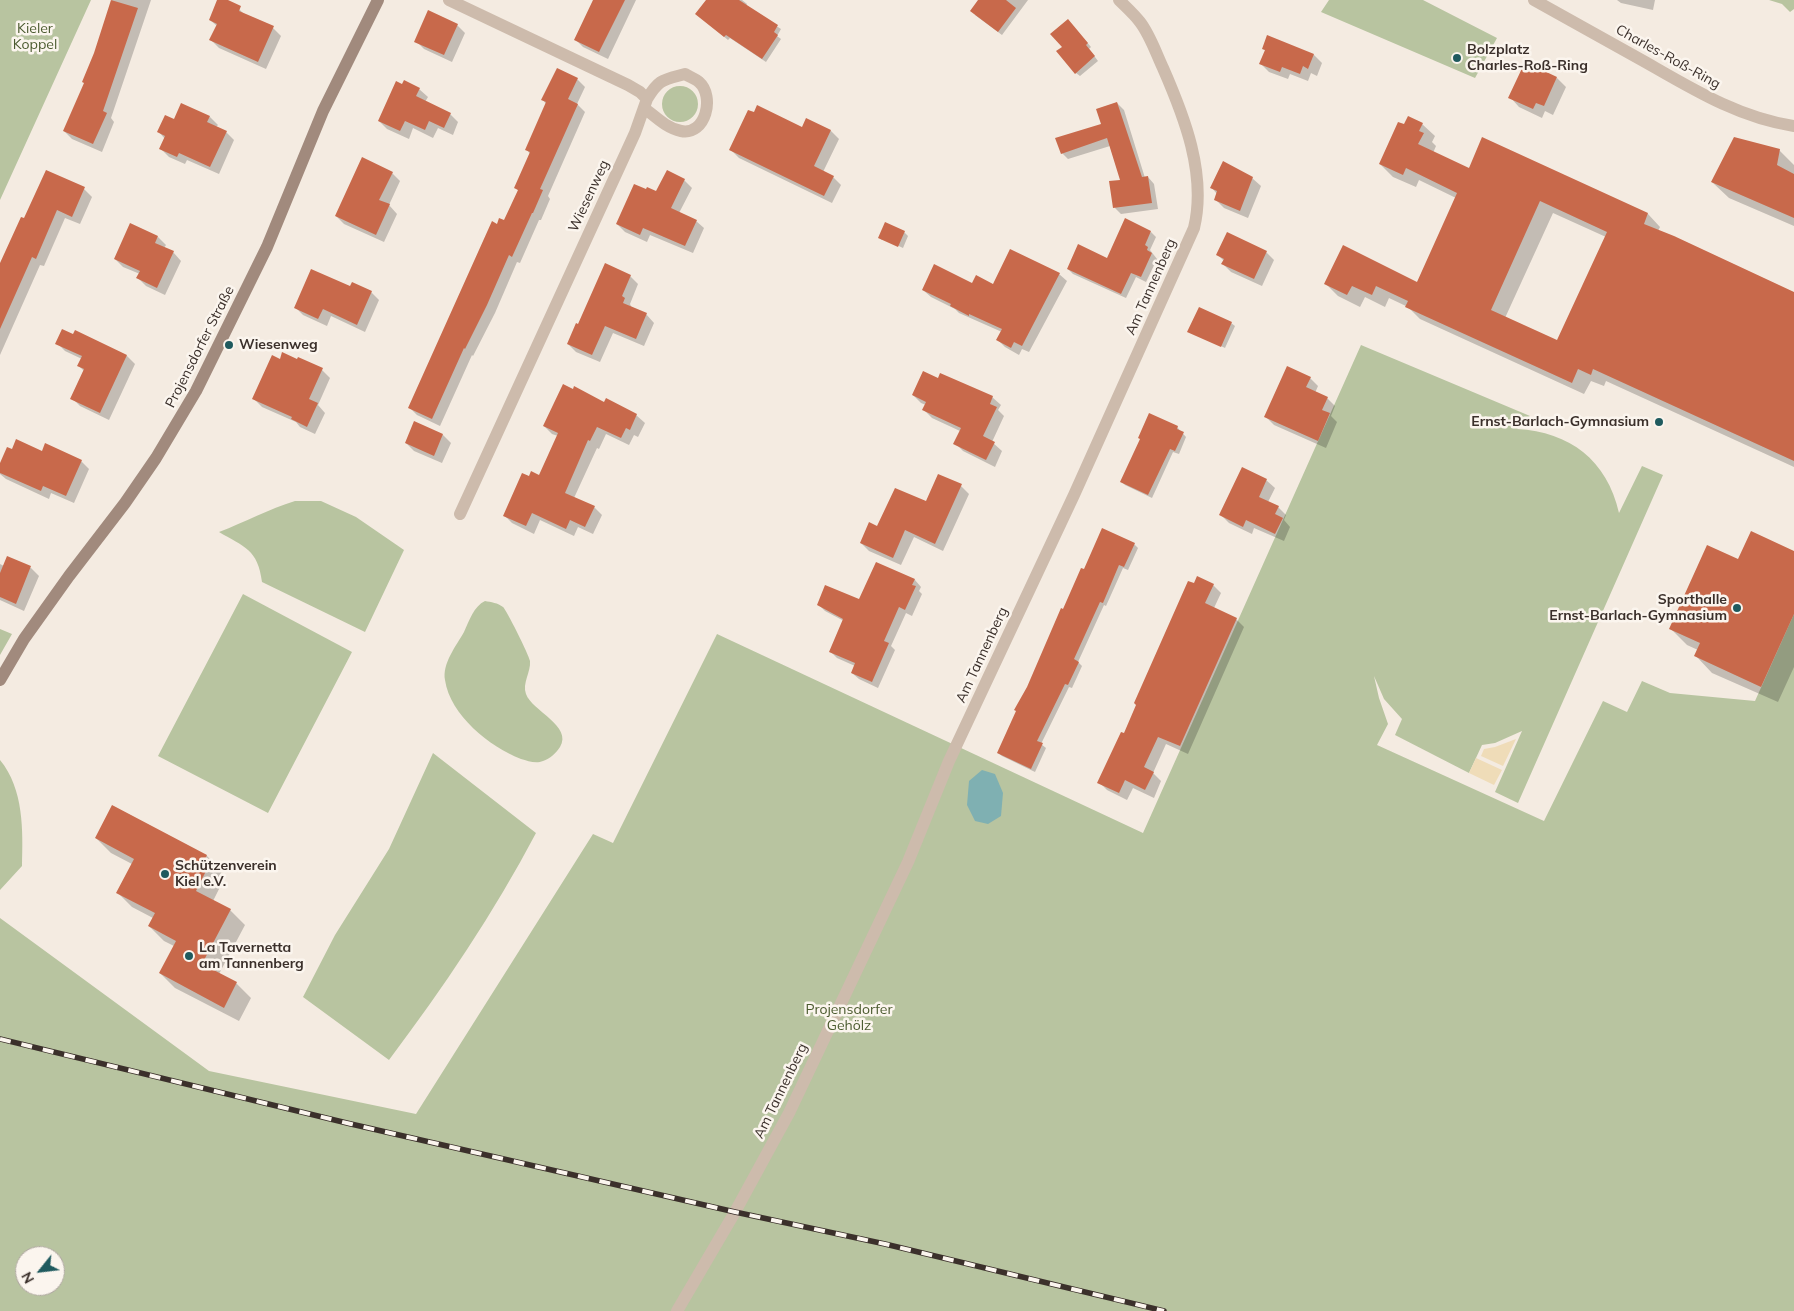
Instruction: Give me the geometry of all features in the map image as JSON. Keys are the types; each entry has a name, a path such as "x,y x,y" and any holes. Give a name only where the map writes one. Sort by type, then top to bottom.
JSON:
{"street":[{"name":"Projensdorfer Straße","path":"0,680 24,639 156,458 196,391 267,247 323,111 378,0"},
{"name":"Wiesenweg","path":"449,0 628,85 640,92 645,104 668,126 682,131 694,129 705,119 707,100 700,83 686,74 656,84 645,104 635,133 460,514"},
{"name":"Am Tannenberg","path":"678,1311 735,1212 793,1104 908,862 949,761 1074,495 1194,228 1197,203 1195,173 1182,116 1157,54 1141,24 1119,0"},
{"name":"Charles-Roß-Ring","path":"1534,0 1732,109 1777,123 1794,126"}],"green space":[{"name":"Kieler Koppel","path":"0,0 91,0 0,200"},
{"name":"Bolzplatz Charles-Roß-Ring","path":"1329,0 1423,0 1497,38 1475,78 1321,12"},
{"path":"1769,0 1794,0 1794,9 1790,12 1782,4"},
{"path":"680,86 687,87 693,91 697,97 697,111 693,117 687,121 680,122 673,121 667,117 663,111 662,104 663,97 667,91 673,87"},
{"name":"Projensdorfer Gehölz","path":"1361,345 1530,416 1517,429 1536,431 1554,436 1583,452 1605,478 1619,513 1642,466 1663,475 1518,803 1495,792 1522,731 1495,743 1482,745 1469,773 1395,735 1402,719 1384,699 1374,676 1388,724 1377,745 1544,821 1603,701 1627,712 1642,681 1670,693 1755,701 1794,614 1794,1311 0,1311 0,918 209,1071 416,1114 593,834 613,843 717,634 1143,833"},
{"path":"295,501 321,501 356,517 404,550 365,632 262,582 257,562 248,550 219,532"},
{"path":"243,594 352,652 268,813 158,756"},
{"path":"485,601 503,607 508,615 530,661 525,686 526,694 557,725 561,732 563,739 560,747 553,756 546,760 538,762 526,761 497,747 473,728 463,717 448,693 445,674 448,661 472,614"},
{"path":"0,629 12,634 0,655"},
{"path":"433,753 536,833 503,892 467,949 389,1060 303,997 335,935 389,849"},
{"path":"0,760 8,771 18,797 22,825 22,866 0,890"}],"sand":[{"path":"1516,739 1503,766 1481,756 1484,749"},
{"path":"1476,758 1502,770 1494,785 1469,773"}],"water":[{"path":"982,770 995,774 1003,793 1001,816 988,824 975,821 967,805 969,781"}],"building":[{"path":"111,0 138,8 103,111 107,113 93,144 63,131 84,83 82,82 94,53"},
{"path":"217,0 228,0 241,6 239,11 274,26 258,62 209,40 217,24 209,20"},
{"path":"593,0 625,0 599,52 574,40"},
{"path":"706,0 739,0 778,25 774,32 778,35 762,59 726,35 724,37 695,14"},
{"path":"978,0 1006,0 1016,8 998,32 970,11"},
{"path":"428,10 458,24 444,55 414,42"},
{"path":"1068,19 1088,43 1086,45 1095,56 1075,74 1056,51 1062,47 1050,34"},
{"path":"1267,35 1314,54 1308,69 1303,66 1300,74 1282,67 1280,72 1259,64 1265,50 1262,49"},
{"path":"1525,62 1557,77 1544,106 1536,103 1533,109 1508,98"},
{"path":"557,68 578,78 568,99 578,104 540,189 543,190 533,213 512,257 509,255 432,419 408,408 492,221 497,224 499,218 504,220 518,190 514,188 530,152 525,150 546,102 541,100"},
{"path":"404,80 420,88 416,96 451,113 444,128 429,121 425,130 405,121 400,131 378,121 396,81 402,84"},
{"path":"1117,102 1142,177 1148,176 1152,203 1113,208 1109,181 1120,180 1107,138 1061,154 1055,138 1101,124 1096,109"},
{"path":"181,103 210,116 207,122 227,131 210,167 179,153 177,157 159,149 165,136 157,132 165,115 174,119"},
{"path":"757,105 802,127 806,118 831,130 814,166 834,176 824,196 729,150 748,110 754,112"},
{"path":"1408,116 1423,123 1419,131 1424,133 1418,144 1469,168 1482,137 1648,213 1644,224 1794,292 1794,461 1593,369 1591,375 1578,369 1572,383 1405,307 1408,301 1376,286 1372,295 1352,286 1347,295 1324,284 1343,245 1417,282 1457,193 1406,168 1403,175 1379,164 1398,122 1404,124","holes":["1540,201 1607,232 1557,340 1491,310"]},
{"path":"1734,137 1780,149 1777,165 1794,174 1794,218 1711,182"},
{"path":"362,157 393,172 379,200 390,204 376,235 335,216"},
{"path":"1223,161 1253,177 1240,211 1214,200 1217,191 1210,188"},
{"path":"46,170 85,187 72,217 57,210 36,259 32,257 0,329 0,263 21,217 24,218"},
{"path":"667,170 685,179 671,208 697,220 685,246 643,228 640,235 616,224 634,184 656,191"},
{"path":"1125,218 1151,231 1145,245 1148,247 1147,250 1152,253 1141,277 1131,273 1121,294 1067,269 1078,244 1107,258"},
{"path":"885,222 905,231 898,247 878,238"},
{"path":"130,223 158,236 155,243 174,251 157,288 136,278 140,271 114,259"},
{"path":"1227,232 1267,251 1254,279 1221,264 1224,259 1216,255"},
{"path":"1010,249 1060,273 1022,346 1014,342 1011,348 996,340 1002,329 969,314 969,316 950,306 951,304 922,290 934,264 972,283 976,275 993,284"},
{"path":"605,263 631,275 622,296 625,298 623,303 647,313 636,339 605,326 592,355 567,344"},
{"path":"311,269 350,286 352,282 372,291 357,325 323,309 318,319 294,308"},
{"path":"1199,307 1232,322 1221,347 1187,332"},
{"path":"62,329 73,334 75,330 127,355 100,413 70,399 84,369 77,366 82,356 55,344"},
{"path":"282,352 323,368 309,399 318,403 307,427 291,419 292,417 252,399 272,355 280,359"},
{"path":"1287,366 1311,377 1306,387 1328,397 1322,410 1330,413 1318,441 1264,417"},
{"path":"923,371 938,378 940,373 993,396 990,404 997,407 983,436 995,442 986,460 953,444 961,428 922,410 926,402 912,395"},
{"path":"563,384 573,389 574,386 604,402 606,398 637,414 630,430 626,428 621,438 597,427 590,441 588,440 565,493 595,506 585,527 570,520 566,529 532,513 526,526 503,516 522,473 529,476 531,471 539,475 558,433 543,426"},
{"path":"1149,413 1178,426 1177,429 1184,432 1175,451 1170,449 1148,495 1120,482 1140,439 1138,438"},
{"path":"414,421 443,434 434,456 405,443"},
{"path":"16,439 42,451 45,443 82,460 66,496 43,486 41,491 0,473 0,463 7,447 12,449"},
{"path":"1242,467 1267,479 1259,497 1279,506 1275,514 1283,518 1275,534 1246,520 1243,527 1219,515"},
{"path":"938,474 962,484 935,544 905,530 893,558 860,543 869,522 877,526 895,488 926,501"},
{"path":"1102,528 1135,543 1124,567 1119,565 1103,603 1100,602 1074,659 1079,662 1068,685 1065,684 1037,741 1043,743 1031,769 997,753 1016,711 1014,710 1027,687 1061,608 1063,609 1081,568 1084,569"},
{"name":"Sporthalle Ernst-Barlach-Gymnasium","path":"1751,531 1794,551 1794,614 1761,687 1694,656 1700,643 1669,629 1707,545 1738,559"},
{"path":"7,556 31,566 16,604 0,597 0,573"},
{"path":"876,562 915,579 912,585 916,586 905,610 899,607 884,641 889,643 872,682 851,673 855,663 829,652 843,619 817,605 825,585 859,599"},
{"path":"1197,576 1214,584 1205,603 1237,618 1180,746 1158,737 1144,767 1154,772 1145,790 1125,780 1119,793 1097,783 1121,732 1124,733 1136,705 1134,703 1188,581 1194,583"},
{"path":"112,805 207,855 201,868 206,871 196,891 231,909 202,964 237,982 224,1008 159,973 176,941 148,926 155,913 116,893 134,859 95,838"}],"railway":[{"path":"0,1039 351,1124 735,1212 885,1244 1164,1311"}],"place":[{"name":"Bolzplatz Charles-Roß-Ring","path":"1457,58"},
{"name":"Wiesenweg","path":"229,345"},
{"name":"Ernst-Barlach-Gymnasium","path":"1659,422"},
{"name":"Sporthalle Ernst-Barlach-Gymnasium","path":"1737,608"},
{"name":"Schützenverein Kiel e.V.","path":"165,874"},
{"name":"La Tavernetta am Tannenberg","path":"189,956"}]}
